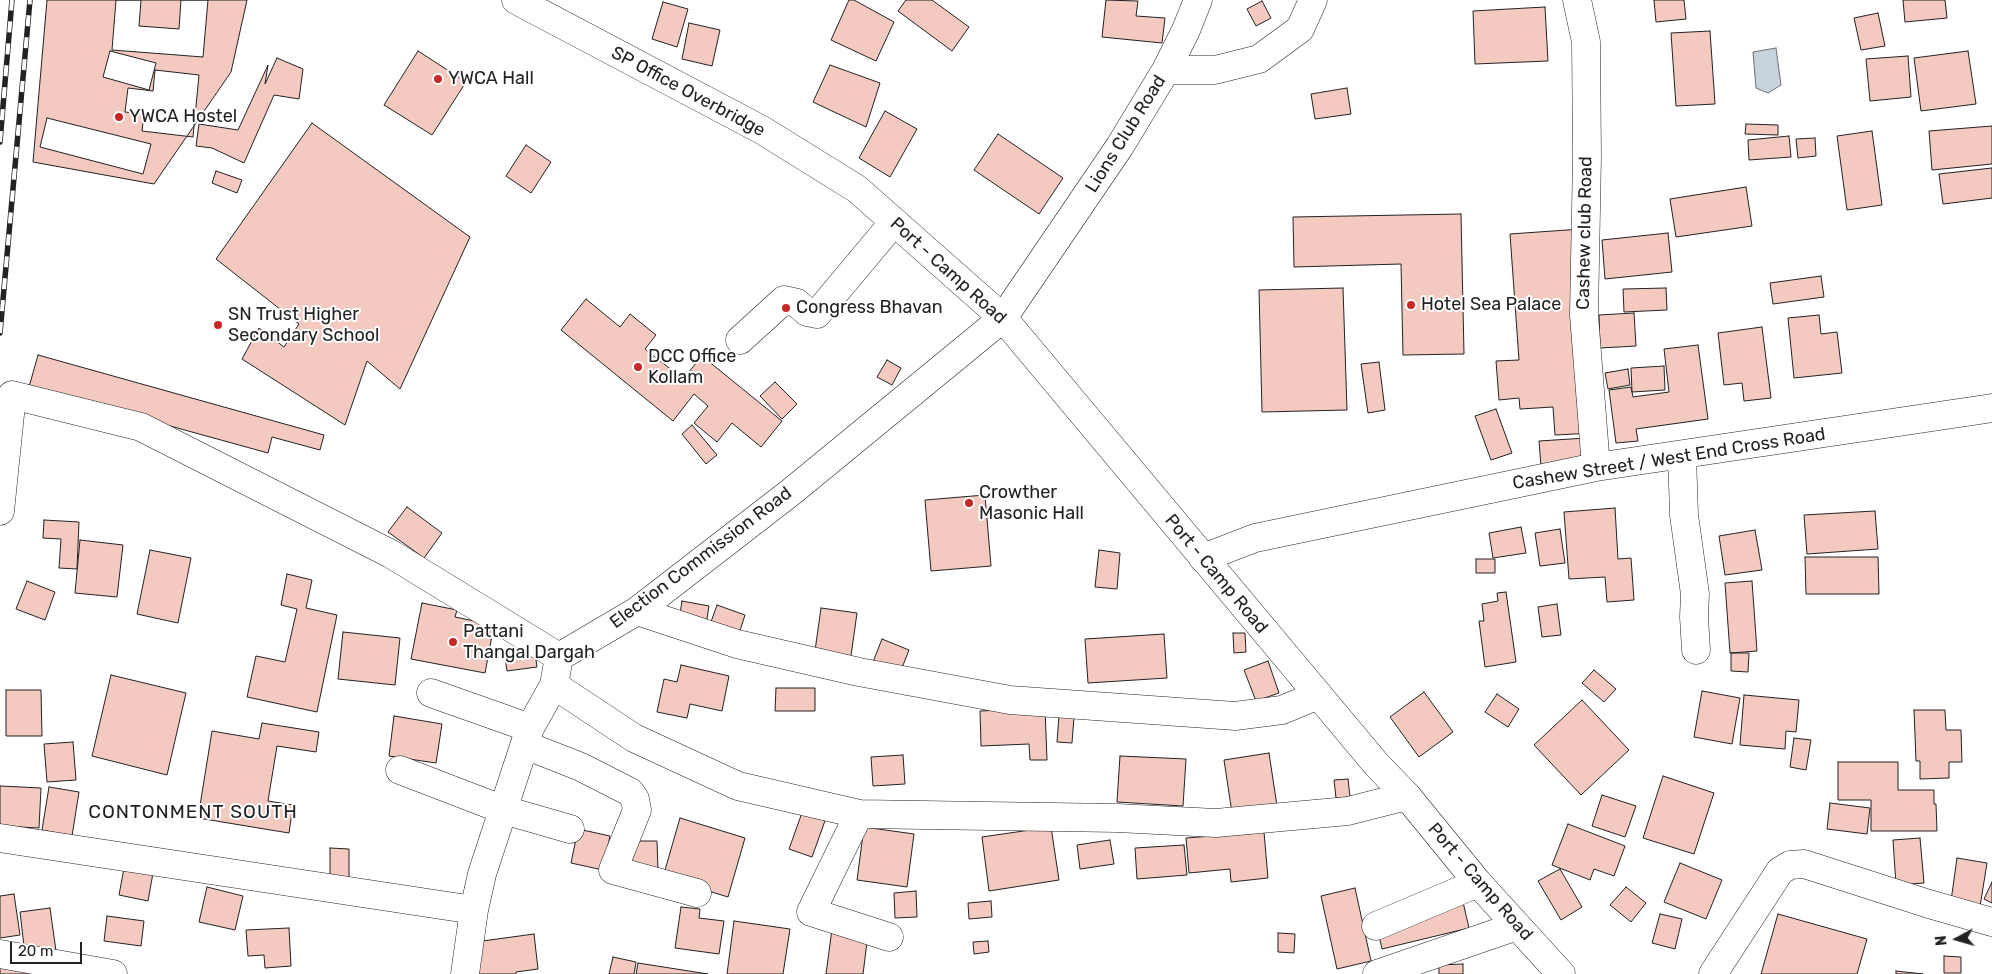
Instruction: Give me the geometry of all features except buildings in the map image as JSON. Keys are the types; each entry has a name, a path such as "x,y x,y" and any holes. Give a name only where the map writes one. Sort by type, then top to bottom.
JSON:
{"street":[{"name":"SP Office Overbridge","path":"516,0 762,130 857,189"},
{"path":"1166,70 1186,30 1198,0"},
{"name":"Lions Club Road","path":"1003,318 1120,146 1166,70 1215,70 1259,58 1300,29 1314,0"},
{"name":"Cashew club Road","path":"1577,0 1586,42 1587,156 1584,315 1596,467"},
{"name":"Port - Camp Road","path":"857,189 1003,318 1377,765 1407,796 1478,884 1561,974"},
{"path":"740,340 784,300 796,303 807,312 818,314 894,222"},
{"name":"Election Commission Road","path":"560,657 637,611 791,492 1003,318"},
{"path":"0,511 12,395 141,427 391,554 560,657 554,685 528,736 482,874 474,910 466,974"},
{"name":"Cashew Street / West End Cross Road","path":"1203,558 1255,538 1596,467 1992,408"},
{"path":"1682,455 1684,516 1695,594 1696,650"},
{"path":"637,611 737,644 859,672 1010,700 1235,716 1282,710 1318,695"},
{"path":"554,685 634,738 738,786 859,814 1117,818 1216,823 1348,811 1407,796"},
{"path":"431,693 528,736 581,767 630,792 635,799 637,810 613,870 697,893"},
{"path":"400,770 504,810 570,829"},
{"path":"859,814 811,912 890,937"},
{"path":"0,838 474,910"},
{"path":"1713,974 1780,871 1790,865 1804,864 1992,922"},
{"path":"1376,926 1478,884"},
{"path":"1376,974 1517,926"},
{"path":"0,954 113,974"}],"shaded area":[{"path":"1776,48 1781,85 1768,93 1756,88 1753,52"}],"railway":[{"path":"0,142 12,0"},
{"path":"0,333 30,0"}],"place":[{"name":"YWCA Hall","path":"438,79"},
{"name":"YWCA Hostel","path":"119,117"},
{"name":"Hotel Sea Palace","path":"1411,305"},
{"name":"Congress Bhavan","path":"786,308"},
{"name":"SN Trust Higher Secondary School","path":"218,325"},
{"name":"DCC Office Kollam","path":"638,367"},
{"name":"Crowther Masonic Hall","path":"969,503"},
{"name":"Pattani Thangal Dargah","path":"453,642"}],"district":[{"name":"CONTONMENT SOUTH","path":"193,813"}]}
